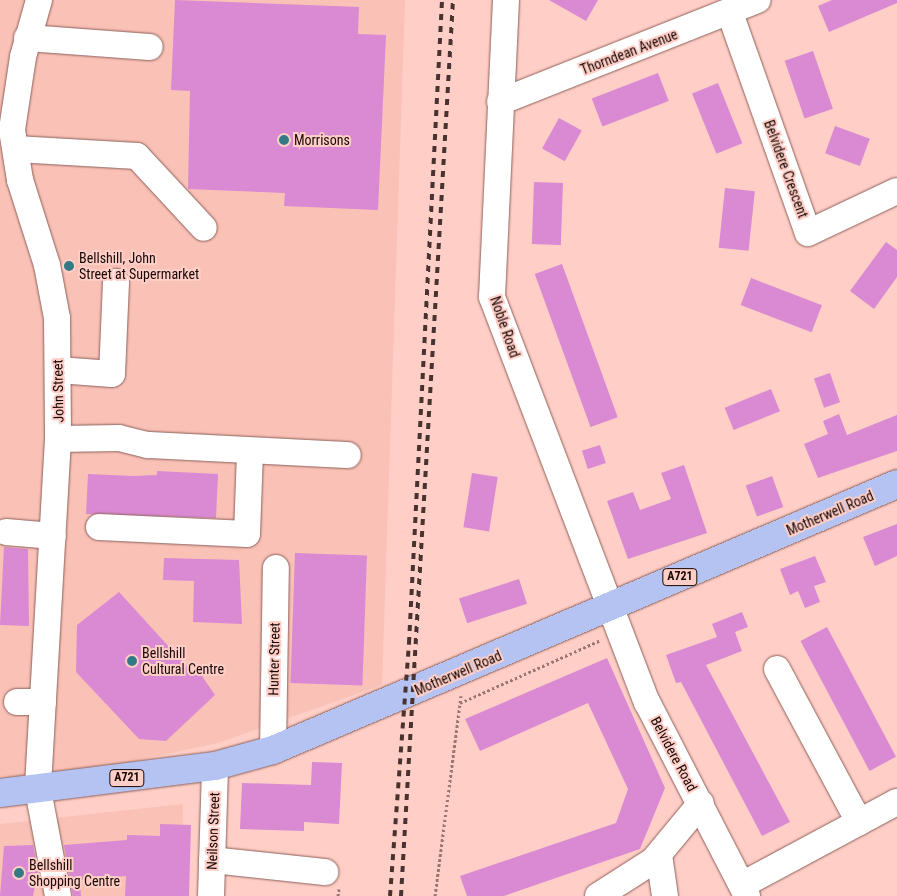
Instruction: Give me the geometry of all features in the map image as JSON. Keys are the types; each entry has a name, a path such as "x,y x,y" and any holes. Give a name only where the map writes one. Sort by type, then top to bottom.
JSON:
{"main road":[{"name":"Motherwell Road","path":"0,794 215,766 273,750 464,670 615,619 897,484"}],"street":[{"name":"John Street","path":"39,0 8,89 16,149 10,181 47,265 57,318 58,439 38,790 58,896"},
{"name":"Noble Road","path":"506,0 492,297 615,619"},
{"name":"Thorndean Avenue","path":"500,102 730,13 758,0"},
{"name":"Belvidere Crescent","path":"730,13 808,233 897,191"},
{"path":"27,38 150,47"},
{"path":"16,149 137,156 204,228"},
{"path":"58,370 112,374 116,282"},
{"path":"58,439 119,438 148,445 250,452 348,455"},
{"path":"99,527 247,534 250,452"},
{"path":"6,532 52,536"},
{"name":"Hunter Street","path":"273,750 276,568"},
{"name":"Belvidere Road","path":"615,619 647,702 745,890"},
{"path":"777,669 859,822"},
{"path":"17,702 43,702"},
{"name":"Neilson Street","path":"210,896 215,766"},
{"path":"745,890 859,822 897,802"},
{"path":"598,896 658,855 701,803"},
{"path":"658,855 664,896"},
{"path":"212,860 325,872"}],"path":[{"path":"460,703 615,619"},
{"path":"435,896 464,670"}],"shaded area":[{"path":"0,0 405,0 382,685 218,743 52,779 0,776"},
{"path":"183,804 181,896 0,896 0,824"}],"building":[{"name":"Morrisons","path":"175,0 359,7 358,34 386,35 378,210 284,206 285,193 188,189 190,91 171,90"},
{"path":"549,0 598,0 586,21"},
{"path":"832,0 897,0 897,3 829,32 818,6"},
{"path":"813,51 833,109 804,118 785,61"},
{"path":"658,73 669,101 602,126 592,98"},
{"path":"718,83 742,143 716,154 692,93"},
{"path":"559,118 582,131 565,161 542,149"},
{"path":"835,126 870,139 860,166 825,153"},
{"path":"534,182 563,183 561,245 532,244"},
{"path":"725,188 755,191 749,251 719,248"},
{"path":"886,242 897,250 897,277 874,309 850,291"},
{"path":"562,264 618,417 590,427 535,274"},
{"path":"751,278 822,305 812,332 741,305"},
{"path":"830,373 840,402 824,408 814,379"},
{"path":"771,389 780,411 734,430 725,408"},
{"path":"839,414 847,435 897,415 897,451 818,478 804,444 828,434 823,421"},
{"path":"600,445 606,463 588,469 582,451"},
{"path":"684,465 707,533 628,559 607,501 633,492 640,510 671,499 661,473"},
{"path":"157,471 218,474 216,518 86,514 88,474 157,475"},
{"path":"472,473 498,477 489,531 463,527"},
{"path":"772,476 783,507 757,517 746,486"},
{"path":"897,524 897,556 875,566 863,537"},
{"path":"4,547 28,549 29,626 0,625"},
{"path":"295,553 367,556 362,685 290,683"},
{"path":"815,556 826,582 814,586 820,602 805,608 798,591 790,595 780,569"},
{"path":"164,558 239,560 242,624 193,622 194,581 163,580"},
{"path":"519,579 527,604 467,623 459,598"},
{"name":"Bellshill Cultural Centre","path":"119,592 191,671 191,660 215,695 166,741 139,739 76,672 77,625"},
{"path":"742,612 748,627 735,632 742,651 706,665 790,822 762,836 681,682 676,683 666,655 717,637 712,624"},
{"path":"827,627 896,757 870,771 801,641"},
{"path":"607,658 665,788 640,849 504,896 467,896 460,876 616,823 628,789 588,703 480,751 465,719"},
{"path":"312,762 342,763 339,824 304,822 304,831 240,829 242,783 311,785"},
{"path":"160,824 191,825 189,896 125,896 126,876 80,880 81,896 73,896 64,845 127,840 127,835 160,836"},
{"name":"Bellshill Shopping Centre","path":"33,845 38,871 33,896 0,896 4,846"}],"railway":[{"path":"390,896 409,643 442,0"},
{"path":"401,896 453,0"}],"place":[{"name":"Morrisons","path":"284,140"},
{"name":"Bellshill, John Street at Supermarket","path":"69,266"},
{"name":"Bellshill Cultural Centre","path":"132,661"},
{"name":"Bellshill Shopping Centre","path":"19,873"}]}
